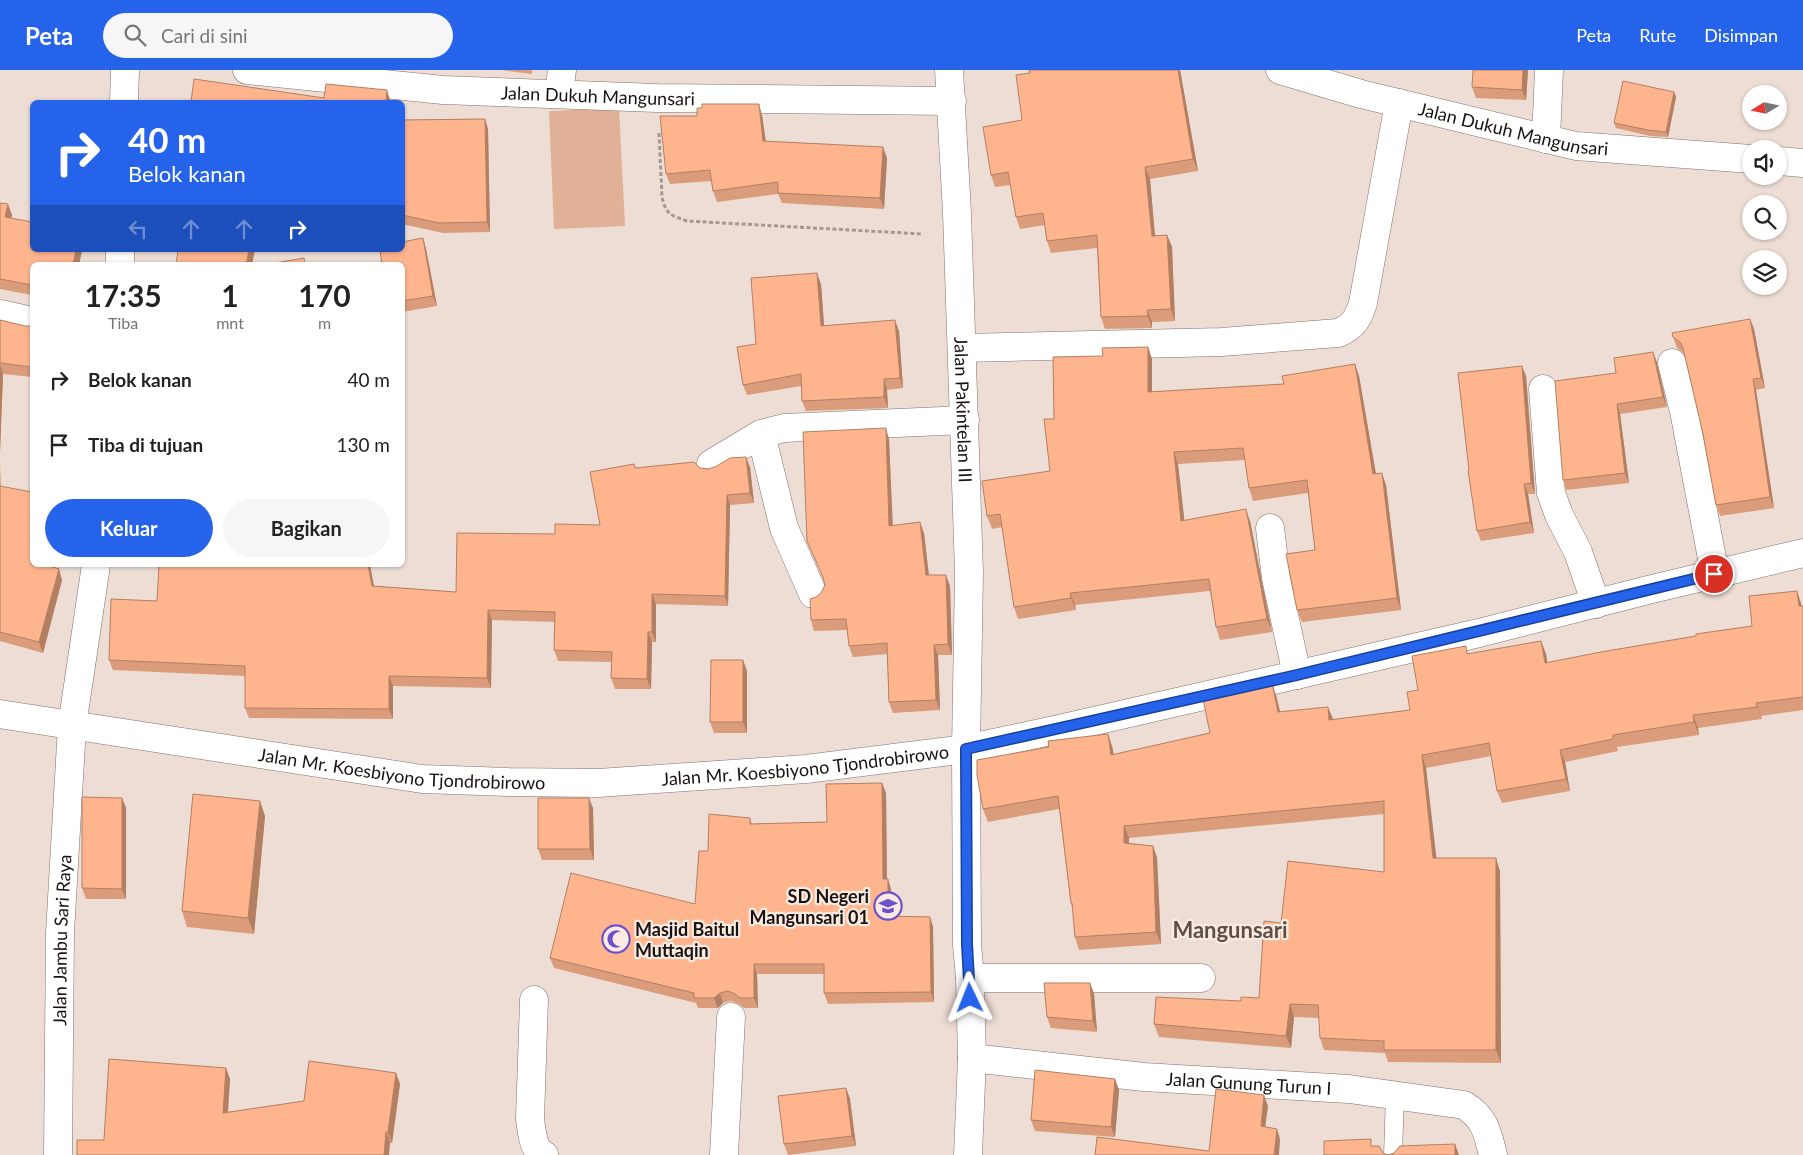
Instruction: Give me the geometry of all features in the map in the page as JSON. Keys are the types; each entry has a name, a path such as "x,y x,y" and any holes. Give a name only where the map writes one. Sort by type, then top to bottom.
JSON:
{"street":[{"path":"124,100 125,70"},
{"name":"Jalan Dukuh Mangunsari","path":"246,70 443,90 560,81 657,98 952,101"},
{"path":"1546,139 1549,70"},
{"name":"Jalan Pakintelan III","path":"952,71 969,573 966,749 967,944 970,978 972,1058 968,1155"},
{"name":"Jalan Dukuh Mangunsari","path":"1292,72 1399,103 1576,146 1742,158"},
{"path":"962,348 1222,342 1338,333 1349,329 1357,320 1363,304 1399,103"},
{"path":"1787,161 1803,162"},
{"path":"0,314 30,320"},
{"path":"1672,363 1684,411 1714,574"},
{"path":"1543,389 1551,493 1578,552 1596,604"},
{"path":"711,464 761,434 784,428 965,420"},
{"path":"761,434 784,528 813,594"},
{"path":"1270,528 1276,578 1297,675"},
{"name":"Jalan Mr. Koesbiyono Tjondrobirowo","path":"0,714 422,779 598,783 806,769 966,749 1297,675 1803,553"},
{"path":"72,726 96,567"},
{"name":"Jalan Jambu Sari Raya","path":"58,1155 60,933 72,726"},
{"path":"970,978 1201,978"},
{"path":"534,1000 530,1120 532,1137 540,1153 544,1155"},
{"path":"724,1155 731,1017"},
{"name":"Jalan Gunung Turun I","path":"972,1058 1144,1077 1349,1089 1464,1105 1475,1112 1485,1125 1493,1155"}],"lane":[{"path":"1394,1155 1395,1095"}],"path":[{"path":"657,98 662,197 664,207 670,215 687,221 958,236"}],"shaded area":[{"path":"619,108 625,226 554,229 549,111"}],"building":[{"path":"1029,70 1178,70 1193,159 1145,167 1152,236 1167,235 1171,309 1147,310 1148,316 1101,317 1097,235 1047,241 1043,213 1016,217 1008,172 991,175 983,127 1022,120 1016,75 1030,73"},
{"path":"1473,70 1523,70 1522,90 1472,87"},
{"path":"194,79 324,98 326,84 387,90 386,100 191,100"},
{"path":"1623,81 1674,92 1666,132 1614,123"},
{"path":"702,104 759,104 763,141 883,147 880,198 778,193 778,182 713,191 710,170 666,174 660,116 697,116 697,108 702,108"},
{"path":"485,119 487,222 439,223 405,216 405,120"},
{"path":"0,203 8,204 5,217 30,222 30,252 76,252 74,262 30,262 30,285 0,279"},
{"path":"423,238 433,296 405,301 405,262 382,262 380,252 405,252 405,241"},
{"path":"178,252 249,252 247,262 176,262"},
{"path":"304,258 305,262 281,262"},
{"path":"817,273 821,326 895,320 900,378 884,379 884,397 802,401 801,374 743,385 737,347 756,344 751,278"},
{"path":"1750,319 1761,378 1753,379 1770,497 1716,505 1703,434 1683,348 1680,342 1673,337 1672,333"},
{"path":"0,320 30,326 30,367 0,363"},
{"path":"1148,347 1148,392 1284,384 1282,376 1355,364 1373,474 1382,473 1397,598 1297,610 1286,554 1315,550 1307,480 1249,488 1243,448 1174,452 1181,521 1246,509 1267,619 1216,627 1209,579 1070,593 1071,598 1014,607 1000,514 987,516 982,481 1050,471 1044,419 1054,419 1053,357 1103,356 1102,348"},
{"path":"1653,352 1663,397 1617,404 1625,473 1563,480 1555,381 1616,373 1614,358"},
{"path":"1522,366 1531,483 1524,484 1530,522 1477,531 1468,470 1458,373"},
{"path":"886,428 889,526 920,522 926,575 946,575 948,644 934,645 936,700 889,702 887,643 849,646 846,619 811,620 810,599 821,593 825,585 807,541 803,432"},
{"path":"746,457 750,493 727,495 725,596 652,594 652,632 648,632 647,679 611,678 612,652 554,650 555,612 488,610 487,678 389,676 389,709 245,708 245,666 109,660 111,599 157,601 159,567 368,567 372,586 456,592 457,533 555,534 555,524 600,525 590,472 634,464 635,468 694,462 700,468 708,469 730,458"},
{"path":"0,486 30,492 30,567 52,567 59,569 39,642 0,632"},
{"path":"1797,591 1799,606 1803,606 1803,697 1756,703 1757,707 1693,715 1694,722 1613,735 1613,739 1560,750 1566,779 1497,791 1489,743 1422,755 1433,858 1496,858 1496,1050 1384,1050 1384,1041 1320,1038 1318,1005 1290,1004 1286,1036 1154,1024 1156,997 1241,1001 1241,997 1259,998 1264,921 1281,923 1288,861 1384,872 1384,801 1124,826 1124,843 1153,846 1156,932 1075,937 1058,796 983,809 977,775 977,760 1049,747 1048,741 1108,734 1111,755 1210,733 1203,699 1272,683 1278,712 1328,707 1329,720 1410,710 1407,692 1418,690 1412,656 1466,646 1467,654 1541,641 1545,663 1696,636 1696,634 1752,626 1749,596"},
{"path":"711,660 743,660 743,722 710,722"},
{"path":"882,783 883,879 888,879 888,916 930,917 931,992 824,993 824,964 754,964 754,998 740,998 728,991 720,993 714,998 694,998 694,993 550,958 571,873 695,904 699,851 708,851 709,814 750,818 750,824 827,822 826,784"},
{"path":"193,794 260,801 248,918 182,911"},
{"path":"82,797 122,798 122,889 82,888"},
{"path":"538,798 589,798 590,849 538,849"},
{"path":"1044,983 1090,983 1093,1021 1047,1017"},
{"path":"109,1059 226,1068 223,1113 304,1101 309,1061 396,1073 384,1155 77,1155 77,1140 104,1140"},
{"path":"1035,1070 1115,1079 1111,1127 1031,1120"},
{"path":"846,1088 852,1136 784,1144 778,1096"},
{"path":"1216,1089 1264,1095 1261,1126 1277,1129 1274,1155 1095,1155 1097,1137 1209,1151"},
{"path":"1371,1139 1371,1146 1379,1146 1383,1153 1388,1155 1324,1155 1324,1141"},
{"path":"1455,1144 1455,1155 1388,1155 1394,1153 1400,1146"}],"place":[{"name":"SD Negeri Mangunsari 01","path":"888,906"},
{"name":"Masjid Baitul Muttaqin","path":"616,939"}],"district":[{"name":"Mangunsari","path":"1230,929"}],"route":[{"path":"970,998 967,944 966,749 1169,705 1478,633 1714,574"}]}
